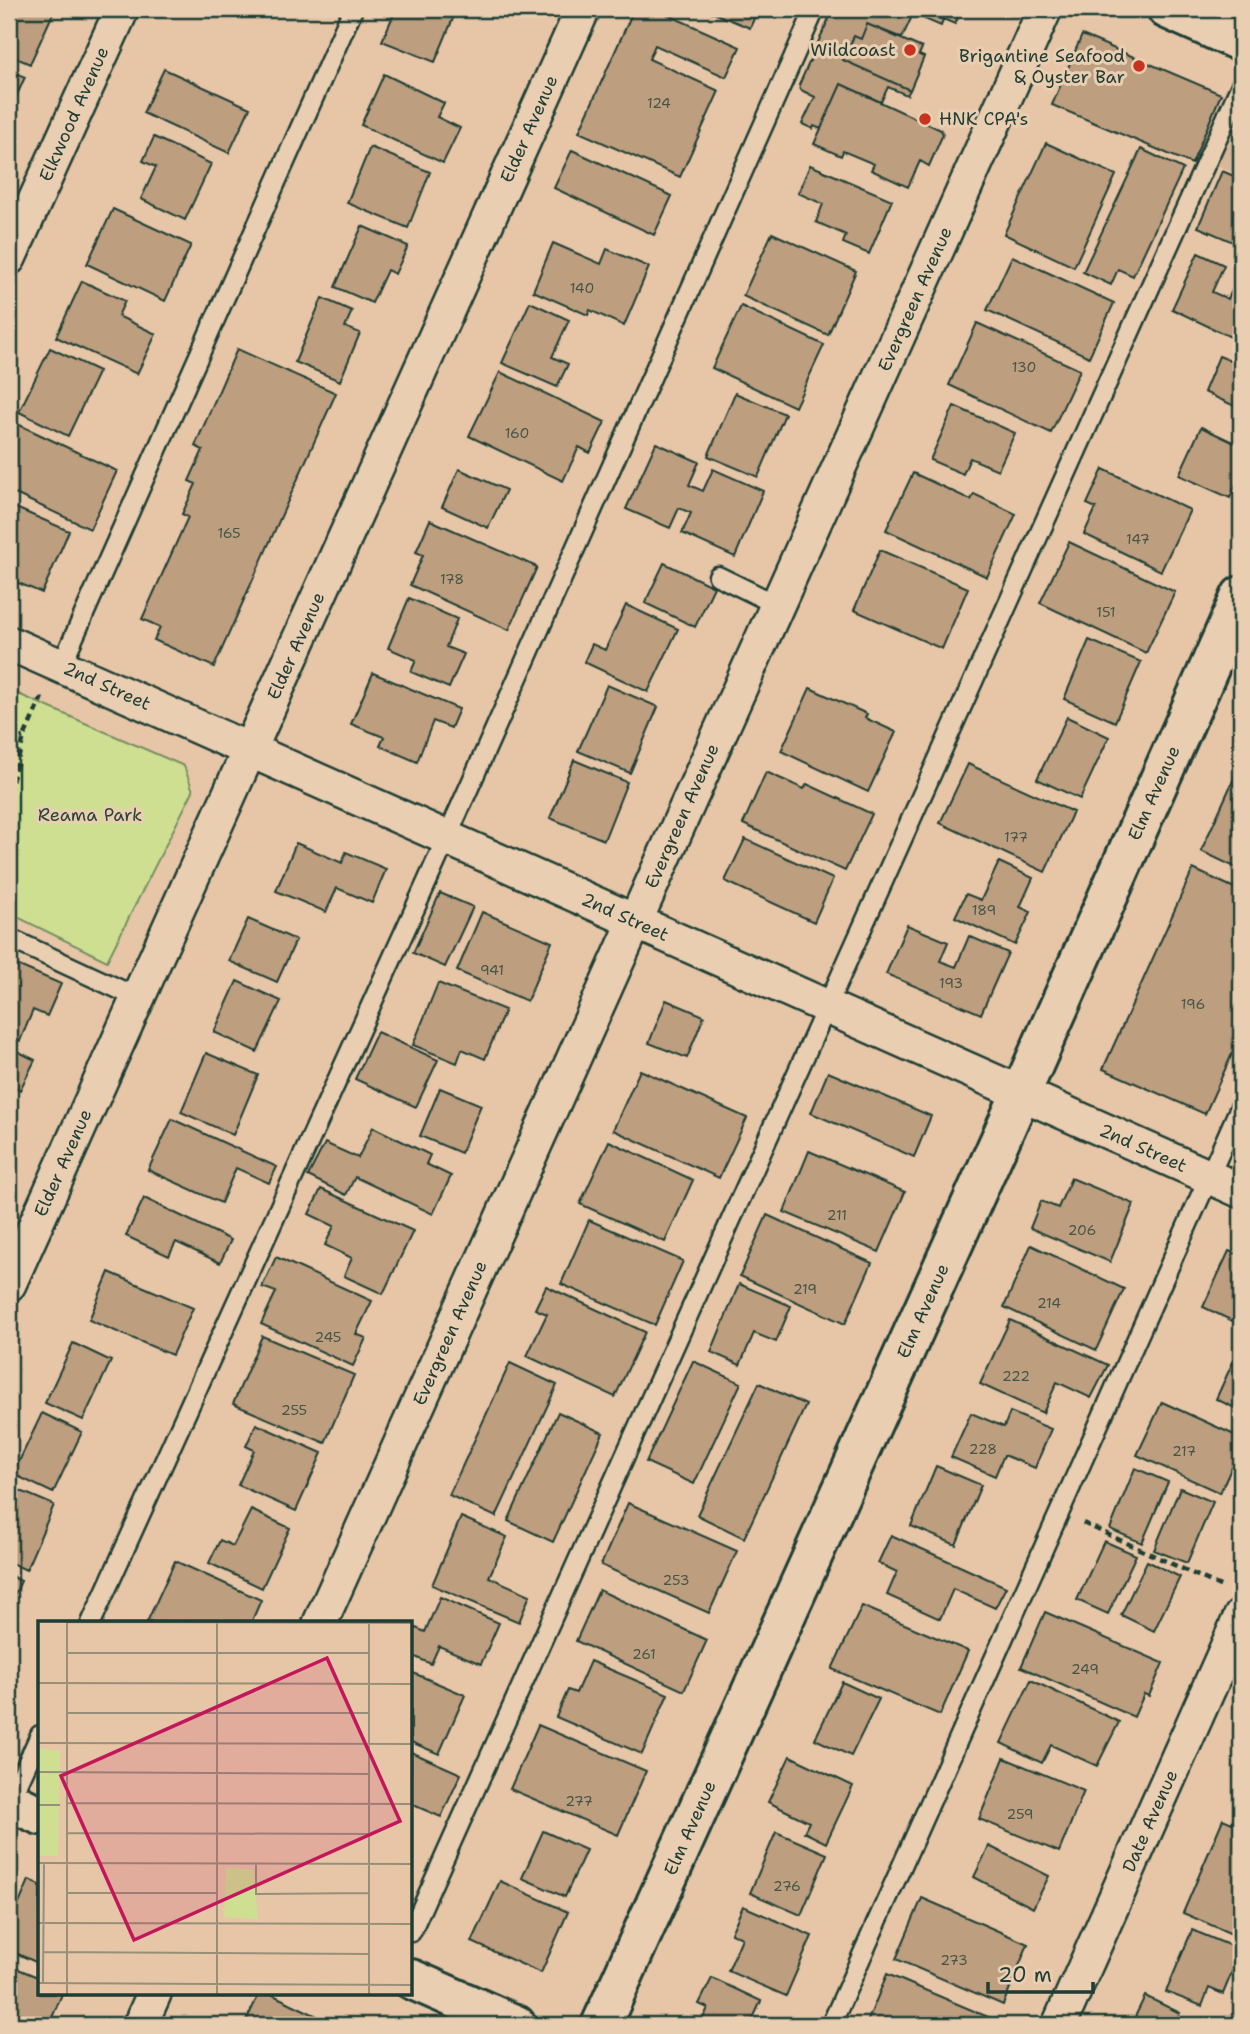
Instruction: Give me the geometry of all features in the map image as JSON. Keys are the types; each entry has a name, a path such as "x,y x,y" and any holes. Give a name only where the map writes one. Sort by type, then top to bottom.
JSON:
{"street":[{"name":"Elkwood Avenue","path":"9,258 122,9"},
{"name":"Elder Avenue","path":"9,1283 583,9"},
{"name":"Evergreen Avenue","path":"321,1621 1045,9"},
{"path":"1167,9 1241,42"},
{"name":"Elm Avenue","path":"601,2025 1021,1093 1241,596"},
{"name":"2nd Street","path":"9,643 1241,1191"},
{"name":"Date Avenue","path":"1059,2025 1241,1616"},
{"path":"9,1801 38,1814"},
{"path":"413,1980 516,2025"},
{"path":"139,2025 152,1996"}],"lane":[{"path":"61,666 353,9"},
{"path":"92,1621 447,838 816,9"},
{"path":"413,1928 1241,85"},
{"path":"718,576 777,605"},
{"path":"9,938 138,998"},
{"path":"831,2025 1241,1105"},
{"path":"9,1801 38,1739"}],"path":[{"path":"9,793 24,737 42,697"},
{"path":"9,741 24,737"},
{"path":"1060,1512 1222,1587"}],"shaded area":[{"path":"1228,84 1241,90 1241,176 1195,155"}],"green space":[{"name":"Reama Park","path":"9,690 184,766 193,791 107,961 9,913"}],"building":[{"path":"9,9 55,9 30,64 9,55"},
{"path":"396,9 457,9 435,62 382,41"},
{"path":"634,9 655,9 740,47 726,77 655,45 649,59 719,91 680,177 579,132"},
{"path":"704,9 758,9 750,28"},
{"path":"833,9 918,9 943,20 941,26 913,14 902,38 867,24 861,39 854,36 843,60 910,90 907,95 888,87 881,102 841,84 821,129 814,126 813,129 802,124 815,97 801,90 799,85"},
{"path":"918,9 958,9 958,18 955,24"},
{"path":"867,24 922,48 919,55 924,57 910,90 843,60 854,36 861,39"},
{"path":"1082,35 1221,94 1192,164 1052,105"},
{"path":"164,69 250,108 229,153 143,113"},
{"path":"9,70 25,77 9,113"},
{"path":"384,74 444,103 437,117 460,128 443,163 361,125"},
{"path":"841,84 941,130 943,134 929,166 920,161 908,187 871,170 874,164 843,151 841,156 814,144"},
{"path":"154,137 211,164 185,220 141,199 156,167 143,161"},
{"path":"1046,143 1116,175 1074,267 1004,234"},
{"path":"370,147 430,172 408,228 347,203"},
{"path":"1141,149 1183,169 1133,276 1118,269 1111,285 1083,272"},
{"path":"572,150 672,196 654,235 554,188"},
{"path":"810,165 892,200 869,254 843,243 846,235 816,222 823,204 798,193"},
{"path":"1222,171 1241,179 1241,222 1233,242 1198,227"},
{"path":"113,209 191,245 165,301 87,264"},
{"path":"362,226 408,246 395,274 387,270 372,303 335,287"},
{"path":"772,233 856,271 828,335 743,296"},
{"path":"553,243 601,264 607,249 649,267 624,326 590,310 588,315 533,291"},
{"path":"1198,253 1224,265 1212,292 1228,299 1241,271 1241,342 1172,309"},
{"path":"1012,256 1114,303 1089,357 987,310"},
{"path":"82,281 125,301 118,316 156,334 137,374 56,337"},
{"path":"322,298 352,311 345,327 360,333 340,381 295,362"},
{"path":"530,302 569,320 552,357 568,364 557,387 502,363"},
{"path":"741,306 824,345 795,407 712,368"},
{"path":"977,323 1080,370 1051,433 949,385"},
{"path":"50,348 99,371 68,436 19,412"},
{"path":"237,349 336,393 214,667 154,640 160,627 142,619 188,517 182,514 196,484 189,481 203,450 195,446"},
{"path":"1219,356 1241,365 1241,409 1204,392"},
{"path":"500,372 605,422 590,453 579,447 563,481 469,436"},
{"path":"735,393 785,414 758,477 708,456"},
{"path":"954,406 1015,433 998,470 970,458 963,474 930,460"},
{"path":"9,420 117,471 90,529 9,491"},
{"path":"1201,427 1241,446 1241,473 1230,498 1179,475"},
{"path":"656,443 699,462 689,485 703,491 713,469 763,491 735,557 682,533 691,513 679,508 670,528 626,509"},
{"path":"459,469 506,490 488,528 442,507"},
{"path":"1103,469 1190,510 1161,571 1084,534 1096,508 1087,504"},
{"path":"913,473 971,500 974,494 1016,514 987,577 886,530"},
{"path":"9,505 69,531 42,593 9,579"},
{"path":"430,520 537,567 509,630 410,585 423,555 416,552"},
{"path":"1069,542 1175,592 1146,653 1040,603"},
{"path":"880,550 968,588 942,649 854,610"},
{"path":"664,563 714,587 695,627 645,603"},
{"path":"409,598 457,619 446,647 464,654 449,688 411,672 416,660 388,648"},
{"path":"626,605 678,629 648,692 584,662 592,644 605,650"},
{"path":"1089,640 1141,662 1115,722 1064,699"},
{"path":"373,673 459,709 451,728 433,721 417,762 380,746 384,737 351,724"},
{"path":"607,685 658,707 630,773 578,751"},
{"path":"810,688 867,714 865,718 896,732 868,792 781,751"},
{"path":"1067,717 1109,737 1080,799 1037,779"},
{"path":"574,760 627,782 604,840 550,818"},
{"path":"1241,763 1241,870 1201,851"},
{"path":"968,764 1073,812 1045,872 940,823"},
{"path":"766,772 804,789 807,784 872,814 845,871 743,824"},
{"path":"745,839 833,879 814,922 725,881"},
{"path":"296,843 342,863 346,852 386,869 372,903 337,888 326,912 276,891"},
{"path":"999,862 1033,878 1020,907 1031,912 1015,945 955,917 966,894 981,900"},
{"path":"1193,869 1241,891 1241,1034 1205,1114 1103,1069"},
{"path":"440,893 473,907 445,967 413,953"},
{"path":"482,912 552,942 527,1001 457,971"},
{"path":"248,919 296,940 277,982 229,961"},
{"path":"907,925 948,942 940,961 956,967 969,936 1008,953 981,1014 886,974"},
{"path":"10,962 61,984 47,1016 33,1010 20,1041 9,1036"},
{"path":"237,981 281,1001 257,1052 214,1032"},
{"path":"438,983 505,1010 485,1059 462,1049 457,1063 413,1045"},
{"path":"666,1000 704,1016 687,1058 649,1043"},
{"path":"377,1032 438,1060 416,1107 355,1079"},
{"path":"9,1047 35,1060 20,1090 9,1085"},
{"path":"206,1053 258,1075 233,1135 181,1112"},
{"path":"640,1070 747,1118 719,1178 613,1130"},
{"path":"828,1072 931,1116 914,1157 811,1113"},
{"path":"440,1088 481,1105 461,1153 420,1136"},
{"path":"172,1119 277,1167 269,1183 236,1168 221,1203 148,1170"},
{"path":"373,1127 430,1155 426,1164 451,1176 433,1214 355,1177 346,1195 308,1176 325,1143 358,1158"},
{"path":"609,1141 693,1180 665,1242 580,1204"},
{"path":"809,1151 905,1192 879,1252 784,1212"},
{"path":"1071,1178 1134,1204 1110,1262 1030,1228 1041,1201 1058,1208"},
{"path":"321,1189 413,1231 383,1294 344,1276 352,1258 325,1245 334,1226 309,1214"},
{"path":"144,1198 231,1240 220,1263 176,1242 169,1256 126,1236"},
{"path":"767,1215 872,1263 845,1324 740,1276"},
{"path":"589,1220 683,1261 655,1325 561,1284"},
{"path":"1031,1245 1124,1289 1096,1350 1004,1307"},
{"path":"1229,1251 1241,1256 1241,1325 1203,1307"},
{"path":"276,1257 372,1301 356,1334 366,1338 353,1366 261,1324 276,1292 262,1287"},
{"path":"109,1272 193,1308 172,1355 89,1320"},
{"path":"739,1284 791,1306 776,1342 754,1333 740,1365 711,1352"},
{"path":"546,1286 645,1332 615,1397 527,1356 547,1314 535,1309"},
{"path":"1010,1320 1108,1365 1091,1398 1057,1382 1043,1413 980,1384"},
{"path":"262,1336 354,1375 325,1443 233,1404"},
{"path":"73,1343 111,1361 83,1420 45,1403"},
{"path":"1241,1344 1241,1411 1216,1399"},
{"path":"693,1361 741,1383 694,1484 646,1462"},
{"path":"510,1363 557,1385 496,1517 449,1495"},
{"path":"759,1383 806,1405 744,1538 697,1515"},
{"path":"1162,1402 1241,1438 1241,1447 1220,1493 1137,1455"},
{"path":"558,1412 603,1433 553,1542 508,1521"},
{"path":"1010,1412 1051,1429 1035,1468 1004,1455 995,1476 951,1457 971,1413 1004,1427"},
{"path":"42,1413 82,1432 53,1493 13,1474"},
{"path":"256,1424 322,1453 296,1511 238,1485 254,1450 246,1446"},
{"path":"936,1466 981,1485 956,1545 911,1526"},
{"path":"1135,1468 1168,1482 1142,1543 1110,1529"},
{"path":"9,1486 54,1505 26,1570 9,1562"},
{"path":"1180,1488 1213,1502 1187,1563 1154,1550"},
{"path":"628,1503 737,1551 709,1613 601,1565"},
{"path":"251,1510 290,1528 262,1588 209,1563 220,1540 233,1546"},
{"path":"461,1517 507,1537 489,1577 530,1595 519,1622 432,1585"},
{"path":"891,1535 1006,1587 995,1608 953,1589 940,1619 887,1595 897,1572 878,1563"},
{"path":"1104,1541 1136,1555 1108,1614 1077,1600"},
{"path":"175,1561 261,1600 252,1621 147,1621"},
{"path":"1147,1561 1180,1577 1154,1631 1121,1615"},
{"path":"9,1575 21,1581 10,1605 9,1605"},
{"path":"599,1590 707,1640 684,1691 576,1641"},
{"path":"440,1597 499,1623 481,1664 439,1646 431,1664 413,1656 413,1627 425,1632"},
{"path":"862,1606 968,1651 940,1715 832,1669"},
{"path":"1045,1612 1163,1663 1149,1696 1144,1694 1134,1717 1021,1667"},
{"path":"590,1661 668,1694 642,1754 556,1717 568,1690 576,1693"},
{"path":"413,1673 465,1695 439,1754 413,1743"},
{"path":"1031,1680 1119,1722 1097,1766 1051,1745 1042,1763 1001,1743"},
{"path":"842,1682 879,1699 851,1756 815,1739"},
{"path":"538,1725 646,1771 618,1835 510,1789"},
{"path":"413,1753 461,1774 441,1817 413,1805"},
{"path":"790,1756 853,1786 826,1843 804,1832 809,1822 768,1802"},
{"path":"1004,1758 1084,1791 1059,1852 979,1819"},
{"path":"1241,1801 1241,1938 1183,1913 1223,1819 1232,1823"},
{"path":"543,1831 586,1850 565,1897 522,1878"},
{"path":"776,1832 827,1854 801,1915 750,1893"},
{"path":"989,1846 1049,1876 1033,1908 974,1877"},
{"path":"29,1880 38,1884 38,1963 9,1950 9,1927"},
{"path":"500,1881 568,1912 541,1973 472,1942"},
{"path":"922,1898 1028,1944 1003,2005 896,1959"},
{"path":"743,1906 812,1936 786,1996 728,1971 742,1938 731,1933"},
{"path":"1192,1930 1241,1950 1223,1994 1209,1988 1202,2006 1166,1992"},
{"path":"11,1966 38,1977 38,1996 61,1996 49,2025 9,2025"},
{"path":"887,1974 993,2019 991,2025 866,2025"},
{"path":"712,1978 761,2001 750,2025 700,2025 708,2008 699,2004"},
{"path":"258,1996 275,1996 317,2016 313,2025 244,2025"},
{"path":"1145,1996 1180,2013 1174,2025 1131,2025"}],"place":[{"name":"Wildcoast","path":"910,50"},
{"name":"Brigantine Seafood & Oyster Bar","path":"1139,66"},
{"name":"HNK CPA's","path":"925,119"}]}
